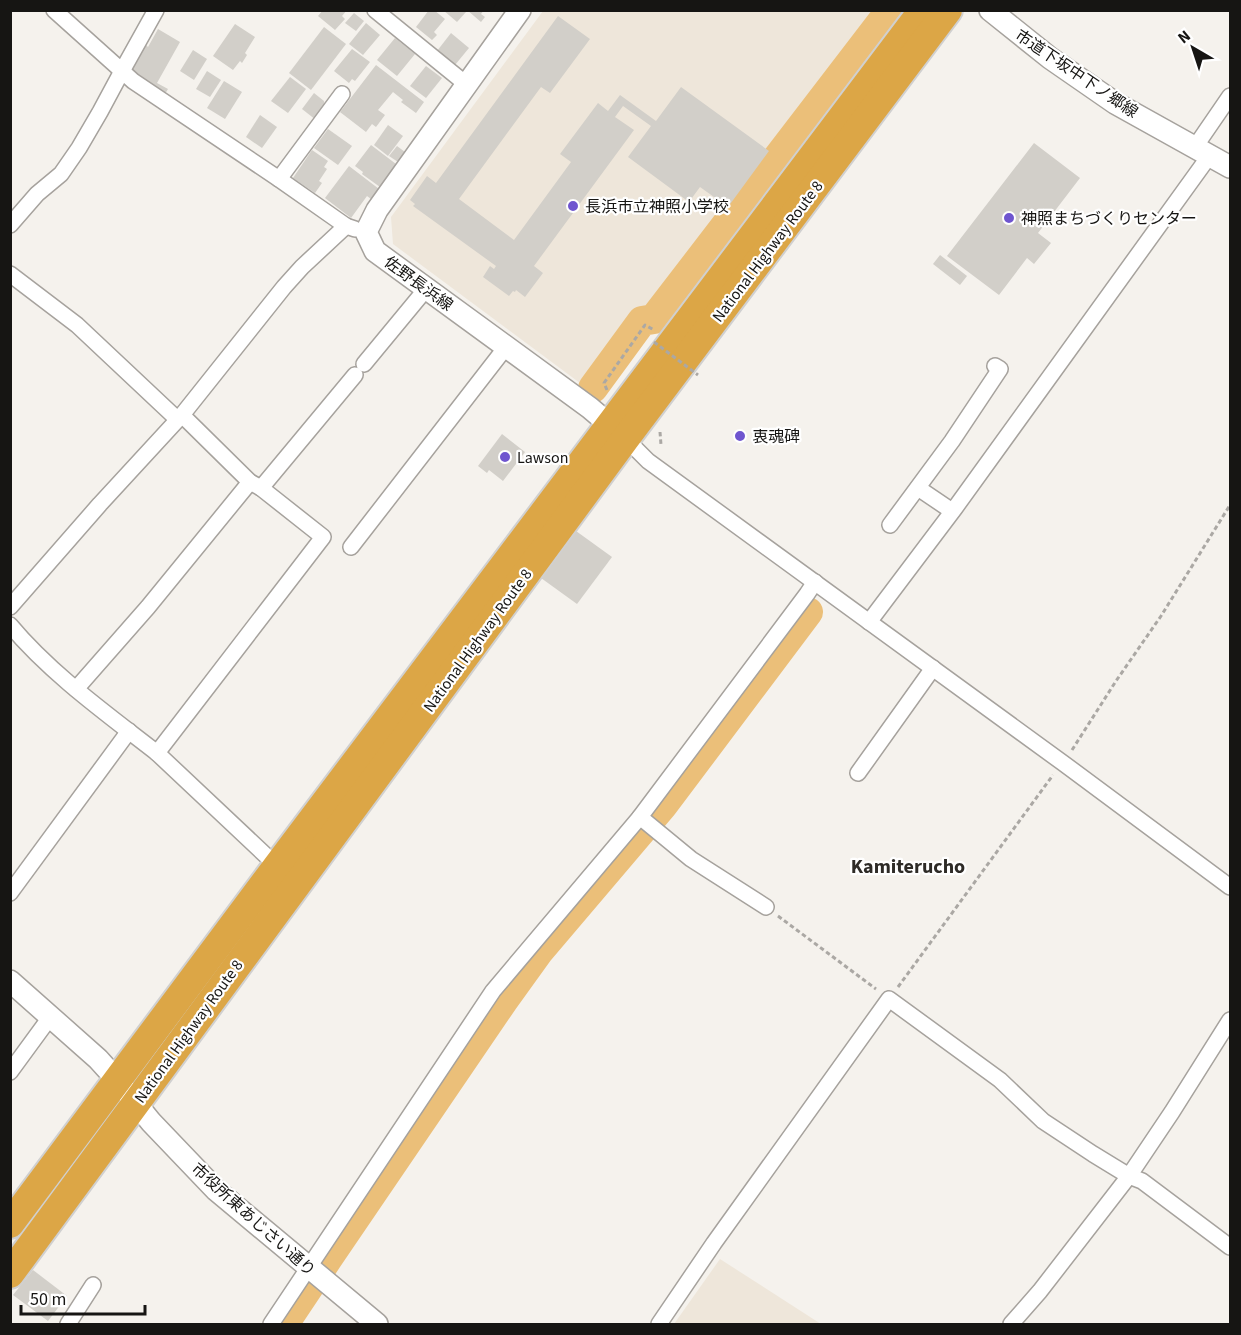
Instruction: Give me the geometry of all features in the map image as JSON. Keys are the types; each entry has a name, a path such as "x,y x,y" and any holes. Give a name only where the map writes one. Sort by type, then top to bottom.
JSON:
{"highway":[{"name":"National Highway Route 8","path":"10,1274 136,1103 923,10"},
{"name":"National Highway Route 8","path":"10,1224 277,866 948,10"}],"street":[{"path":"54,10 133,81 356,229"},
{"path":"10,225 37,194 61,174 84,139 156,10"},
{"path":"375,10 466,84"},
{"name":"市道下坂中下ノ郷線","path":"990,10 1050,58 1115,103 1230,167"},
{"path":"10,607 180,417 284,286 302,267 356,229 377,210 515,12"},
{"path":"279,179 342,94"},
{"path":"869,622 952,511 1202,151 1230,96"},
{"name":"佐野長浜線","path":"356,229 375,251 590,408 618,431"},
{"path":"10,274 77,325 256,485 323,537 158,753"},
{"path":"76,688 359,369 426,288"},
{"path":"351,547 506,347"},
{"path":"890,525 952,441 999,369 995,366"},
{"path":"618,431 648,461 1229,882"},
{"path":"918,488 952,511"},
{"path":"271,1324 314,1273 493,991 640,817 814,582"},
{"path":"10,625 25,643 76,688 158,753 277,866"},
{"path":"858,773 933,668"},
{"path":"10,893 129,731"},
{"path":"640,817 691,859 766,907"},
{"name":"市役所東あじさい通り","path":"10,981 98,1059 151,1122 216,1190 377,1324"},
{"path":"658,1324 889,999 1000,1080 1043,1121 1129,1176 1142,1181 1230,1247"},
{"path":"10,1072 51,1016"},
{"path":"1011,1324 1040,1291 1129,1176 1230,1020"},
{"path":"68,1324 93,1285"}],"path":[{"path":"654,342 698,375"},
{"path":"659,429 661,445"},
{"path":"766,907 889,999 1063,763 1161,616 1230,505"}],"shaded area":[{"name":"長浜市立神照小学校","path":"543,11 886,11 749,189 755,195 664,312 657,309 650,316 638,319 588,389 393,244 391,217"},
{"path":"720,1259 821,1324 674,1324"}],"building":[{"path":"323,10 347,10 342,16 345,19 335,30 318,16"},
{"path":"429,10 434,10 445,19 434,32 437,35 432,40 416,27"},
{"path":"443,10 464,10 466,12 457,22"},
{"path":"467,10 484,10 481,14 485,17 481,22"},
{"path":"354,13 364,21 356,31 345,23"},
{"path":"558,16 590,39 550,93 541,87 459,199 514,240 571,162 560,154 598,103 608,111 620,95 656,121 681,87 769,151 728,207 700,187 689,202 628,157 651,126 623,106 615,117 634,130 534,266 543,273 525,297 516,290 509,296 483,277 490,266 494,269 496,266 413,206 415,204 410,200 427,176 436,183"},
{"path":"366,23 380,35 363,55 349,44"},
{"path":"235,24 255,37 242,63 240,61 233,70 213,56"},
{"path":"324,27 346,44 311,90 289,73"},
{"path":"158,29 180,42 157,83 168,89 165,94 130,74"},
{"path":"451,33 469,48 455,65 437,51"},
{"path":"395,38 415,54 397,76 377,60"},
{"path":"352,49 370,62 355,81 352,79 349,83 334,71"},
{"path":"193,50 207,59 194,80 180,71"},
{"path":"376,65 424,102 416,113 401,102 403,100 393,92 378,110 385,115 376,127 372,124 366,132 340,112"},
{"path":"426,66 442,78 426,98 410,86"},
{"path":"207,71 221,80 210,97 196,89"},
{"path":"290,77 306,89 288,113 271,101"},
{"path":"224,81 242,92 225,119 207,108"},
{"path":"314,93 324,101 325,109 316,120 302,109"},
{"path":"260,115 277,127 262,148 246,137"},
{"path":"388,125 403,136 388,156 374,145"},
{"path":"328,129 352,146 338,165 314,148"},
{"path":"1034,143 1080,178 1038,233 1051,243 1034,264 1027,258 999,295 947,256"},
{"path":"371,145 396,164 380,187 355,166"},
{"path":"397,146 405,152 398,162 389,156"},
{"path":"312,150 328,161 324,167 327,169 319,181 322,183 315,193 293,178"},
{"path":"349,166 379,189 371,199 367,196 351,218 325,198"},
{"path":"940,255 967,276 960,285 933,264"},
{"path":"502,434 525,452 503,481 489,470 487,473 478,466"},
{"path":"576,531 612,557 577,604 541,578"},
{"path":"33,1270 67,1296 48,1321 13,1295"}],"waterway":[{"path":"593,388 642,321 654,319 891,10"},
{"path":"284,1324 539,951 663,805 808,612"}],"place":[{"name":"長浜市立神照小学校","path":"573,206"},
{"name":"神照まちづくりセンター","path":"1009,218"},
{"name":"衷魂碑","path":"740,436"},
{"name":"Lawson","path":"505,457"}],"district":[{"name":"Kamiterucho","path":"908,866"}]}
